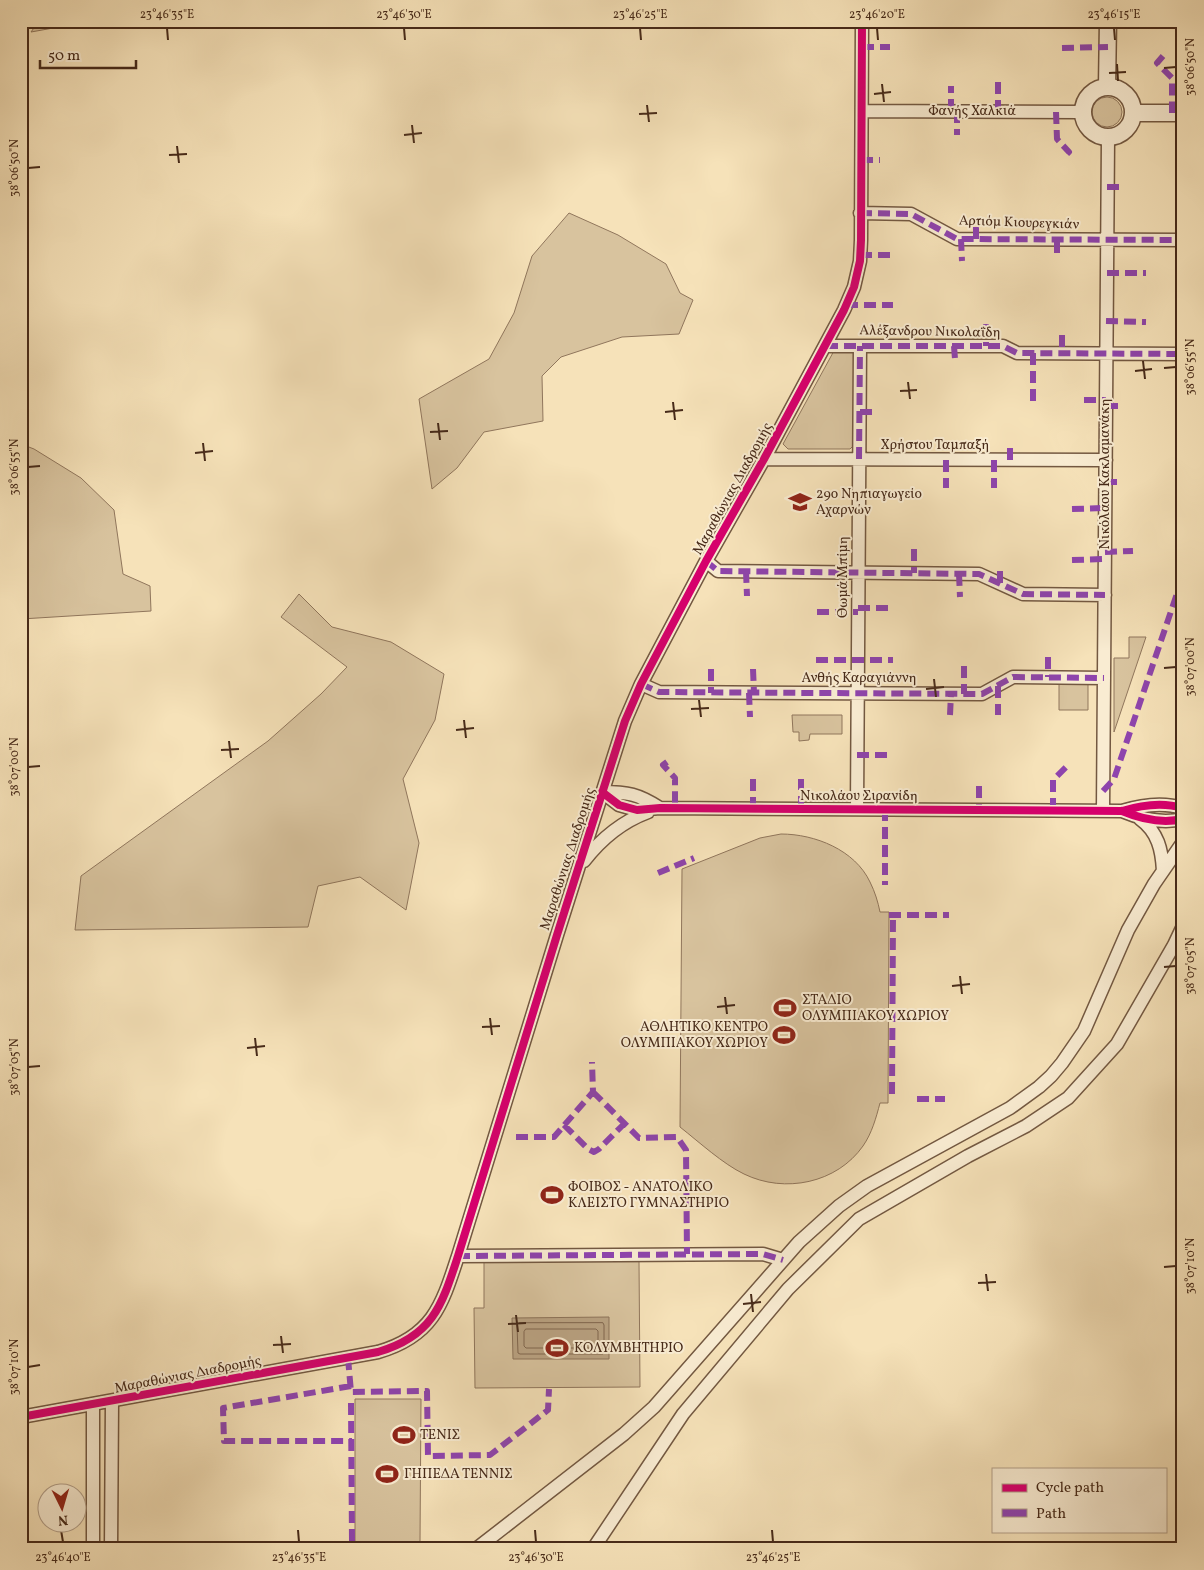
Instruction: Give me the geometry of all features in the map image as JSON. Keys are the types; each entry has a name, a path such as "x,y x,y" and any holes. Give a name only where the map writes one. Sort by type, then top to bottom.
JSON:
{"street":[{"name":"Μαραθώνιας Διαδρομής","path":"21,1417 112,1402 378,1352 394,1348 406,1341 433,1318 444,1298 458,1256 619,738 641,684 706,561 826,346 854,287 860,260 862,21"},
{"path":"1108,21 1108,87"},
{"path":"1108,87 1115,88 1126,95 1131,103 1133,112 1130,124 1125,131 1117,136 1108,138 1093,133 1087,127 1082,112 1083,105 1090,94 1096,90 1108,87"},
{"name":"Φανής Χαλκιά","path":"862,111 1082,112"},
{"path":"1133,112 1183,113"},
{"name":"Νικόλαου Κακλαμανάκη","path":"1103,810 1108,138"},
{"name":"Αρτιόμ Κιουρεγκιάν","path":"860,213 911,214 957,239 1183,240"},
{"name":"Αλέξανδρου Νικολαΐδη","path":"826,346 1004,346 1017,353 1183,354"},
{"name":"Θωμά Μπίμη","path":"857,808 860,346"},
{"name":"Χρήστου Ταμπαξή","path":"764,459 1106,460"},
{"path":"706,561 718,571 980,574 1023,594 1105,595"},
{"name":"Ανθής Καραγιάννη","path":"641,684 659,692 982,694 1013,677 1104,678"},
{"name":"Νικολάου Σιρανίδη","path":"602,792 619,806 637,810 660,808 857,808 1122,811 1140,806 1175,806 1183,808"},
{"path":"579,867 597,844 616,829 636,817 660,808"},
{"name":"Νικολάου Σιρανίδη","path":"1122,811 1140,819 1172,821 1183,819"},
{"path":"1140,819 1148,825 1159,843 1163,871"},
{"path":"476,1549 624,1434 654,1407 783,1260 814,1227 839,1206 867,1186 1010,1108 1051,1076 1084,1031 1128,930 1163,871 1183,842"},
{"path":"593,1549 683,1414 788,1289 859,1219 968,1156 1026,1126 1068,1098 1117,1044 1174,946 1183,926"},
{"path":"458,1256 763,1254 783,1260"},
{"path":"111,1549 112,1402"},
{"path":"92,1549 93,1405"}],"shaded area":[{"path":"39,21 92,21 31,32"},
{"path":"1107,97 1117,102 1122,112 1117,122 1107,127 1097,122 1092,112 1097,102"},
{"path":"569,213 618,235 666,264 680,293 693,300 679,334 622,337 561,357 542,376 543,421 484,432 457,468 432,489 419,399 489,359 514,313 532,256"},
{"path":"835,349 854,352 856,443 850,449 788,449 783,444"},
{"path":"21,444 34,449 81,478 114,510 123,574 150,586 151,611 21,619"},
{"path":"299,594 332,627 391,642 444,674 435,720 403,779 419,843 406,910 360,877 318,886 308,927 75,930 81,876 268,741 321,694 347,667 281,617"},
{"path":"1129,637 1146,637 1114,732 1114,658 1129,658"},
{"path":"1059,682 1088,682 1088,710 1059,710"},
{"path":"792,715 842,715 842,734 810,734 809,740 799,741 799,732 793,732"},
{"name":"ΣΤΑΔΙΟ ΟΛΥΜΠΙΑΚΟΥ ΧΩΡΙΟΥ","path":"781,834 807,837 833,846 844,853 855,861 870,882 880,912 889,912 888,1103 880,1103 869,1136 852,1159 839,1169 825,1176 793,1184 760,1180 736,1170 680,1127 682,869 760,838"},
{"name":"ΚΟΛΥΜΒΗΤΗΡΙΟ","path":"639,1261 640,1387 475,1388 474,1308 484,1308 484,1262"},
{"path":"355,1399 421,1399 420,1542 355,1542"}],"water":[{"path":"609,1317 609,1359 513,1359 512,1318"}],"marked path":[{"path":"862,47 890,47"},
{"path":"1062,48 1108,47"},
{"path":"1163,56 1157,63 1172,78 1172,113"},
{"path":"998,82 998,112"},
{"path":"951,86 951,111"},
{"path":"957,111 957,135"},
{"path":"1056,112 1057,139 1069,152 1067,154"},
{"path":"861,160 880,160"},
{"path":"1107,187 1125,187"},
{"path":"860,213 911,214 957,239 1183,240"},
{"path":"976,227 976,239"},
{"path":"961,239 962,261"},
{"path":"1057,240 1057,253"},
{"path":"860,255 893,255"},
{"path":"1107,273 1146,273"},
{"path":"846,305 893,305"},
{"path":"1106,321 1146,322"},
{"path":"986,324 986,346"},
{"path":"1062,335 1062,353"},
{"path":"826,346 1003,346 1017,353 1183,354"},
{"path":"859,459 860,346"},
{"path":"954,346 955,359"},
{"path":"1033,353 1033,401"},
{"path":"1084,400 1106,400"},
{"path":"1106,406 1123,406"},
{"path":"860,412 878,412"},
{"path":"1010,443 1010,460"},
{"path":"946,460 946,488"},
{"path":"994,460 994,488"},
{"path":"1105,482 1122,482"},
{"path":"1072,509 1105,508"},
{"path":"914,549 914,573"},
{"path":"1105,552 1133,551"},
{"path":"1072,560 1105,559"},
{"path":"706,561 718,571 979,574 1023,594 1105,595"},
{"path":"1000,566 1000,583"},
{"path":"746,571 747,596"},
{"path":"959,574 960,597"},
{"path":"1103,791 1114,779 1183,576"},
{"path":"858,608 893,608"},
{"path":"817,612 858,612"},
{"path":"1048,657 1048,677"},
{"path":"816,660 893,660"},
{"path":"964,666 964,694"},
{"path":"711,669 711,693"},
{"path":"753,669 754,693"},
{"path":"641,684 659,692 982,694 1013,677 1104,678"},
{"path":"998,686 998,715"},
{"path":"749,693 750,717"},
{"path":"950,715 951,694"},
{"path":"857,755 887,755"},
{"path":"667,762 663,765 675,778 675,808"},
{"path":"1053,810 1053,780 1066,767 1062,764"},
{"path":"753,779 753,808"},
{"path":"801,779 801,808"},
{"path":"979,786 979,809"},
{"path":"885,809 885,885"},
{"path":"658,873 694,858"},
{"path":"889,915 949,915"},
{"path":"892,1094 893,915"},
{"path":"516,1137 554,1137 593,1092 592,1062"},
{"path":"593,1092 639,1138 677,1137 686,1150 687,1254"},
{"path":"917,1099 945,1099"},
{"path":"564,1125 588,1149 594,1152 624,1124"},
{"path":"458,1256 763,1254 783,1260"},
{"path":"348,1358 351,1392 427,1391 428,1456 490,1455 548,1410 549,1389"},
{"path":"351,1386 223,1408 224,1441 352,1441"},
{"path":"351,1403 352,1541"}],"cycle path":[{"path":"21,1417 378,1352 411,1337 423,1328 433,1316 440,1304 458,1256 625,721 641,684 706,561 764,459 844,310 854,287 860,261 861,240 862,21"},
{"path":"602,792 619,805 637,810 660,808 1122,811 1137,807 1160,805 1183,808"},
{"path":"1122,811 1151,820 1183,819"}],"place":[{"name":"29ο Νηπιαγωγείο Αχαρνών","path":"800,502"},
{"name":"ΣΤΑΔΙΟ ΟΛΥΜΠΙΑΚΟΥ ΧΩΡΙΟΥ","path":"785,1008"},
{"name":"ΑΘΛΗΤΙΚΟ ΚΕΝΤΡΟ ΟΛΥΜΠΙΑΚΟΥ ΧΩΡΙΟΥ","path":"784,1035"},
{"name":"ΦΟΙΒΟΣ - ΑΝΑΤΟΛΙΚΟ ΚΛΕΙΣΤΟ ΓΥΜΝΑΣΤΗΡΙΟ","path":"552,1195"},
{"name":"ΚΟΛΥΜΒΗΤΗΡΙΟ","path":"557,1348"},
{"name":"ΤΕΝΙΣ","path":"404,1435"},
{"name":"ΓΗΠΕΔΑ ΤΕΝΝΙΣ","path":"387,1474"}]}
